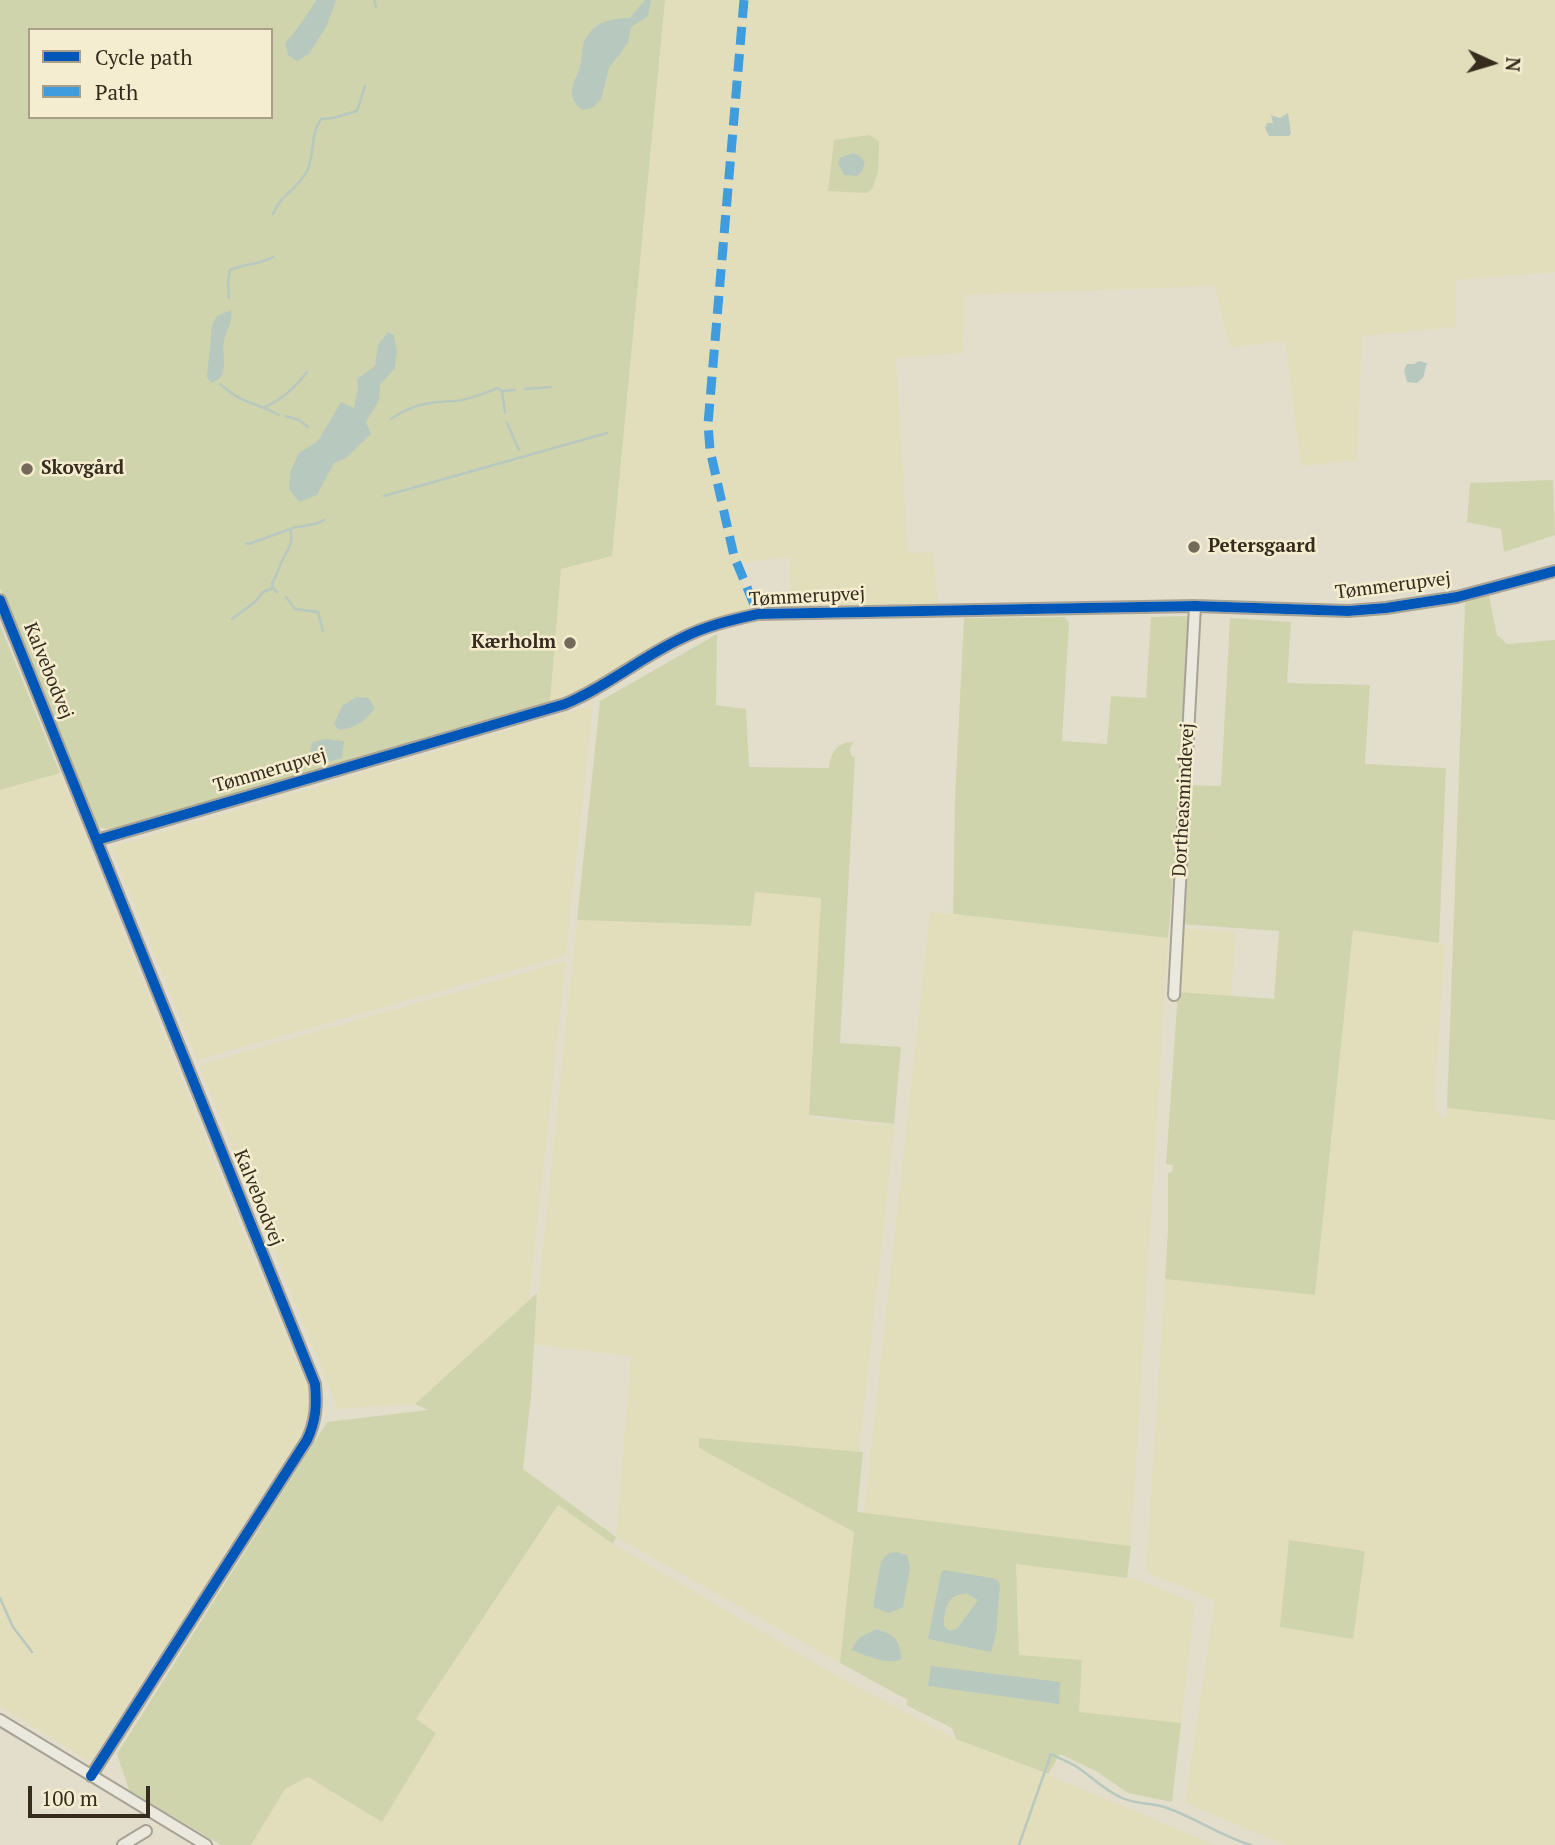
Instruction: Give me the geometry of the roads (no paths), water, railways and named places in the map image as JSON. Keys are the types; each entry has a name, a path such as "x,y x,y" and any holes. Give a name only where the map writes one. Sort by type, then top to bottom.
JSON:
{"street":[{"name":"Tømmerupvej","path":"97,840 565,704 593,692 676,640 700,629 758,614 1195,606 1314,611 1386,608 1486,590 1555,570"},
{"name":"Kalvebodvej","path":"0,600 315,1384 316,1415 307,1440 91,1776"},
{"name":"Dortheasmindevej","path":"1174,995 1195,606"},
{"path":"0,1720 206,1845"},
{"path":"123,1845 146,1831"}],"waterway":[{"path":"374,0 376,7"},
{"path":"273,214 307,171 315,131 321,119 357,111 365,86"},
{"path":"229,298 230,270 273,257"},
{"path":"265,407 288,393 307,372"},
{"path":"220,384 242,399 279,415"},
{"path":"525,389 551,387"},
{"path":"391,419 421,405 466,399 498,388 502,391"},
{"path":"505,412 502,391 515,390"},
{"path":"286,416 299,420 308,427"},
{"path":"507,423 519,450"},
{"path":"384,496 607,433"},
{"path":"273,588 272,583 291,543 290,529 324,520"},
{"path":"246,543 290,529"},
{"path":"232,619 255,602 263,592 273,588 277,592"},
{"path":"286,597 295,609 318,612 323,631"},
{"path":"0,1598 13,1627 32,1652"},
{"path":"1019,1845 1051,1754 1077,1767 1120,1797 1167,1808 1251,1845"}],"place":[{"name":"Skovgård","path":"27,469"},
{"name":"Petersgaard","path":"1194,547"},
{"name":"Kærholm","path":"570,643"}]}
